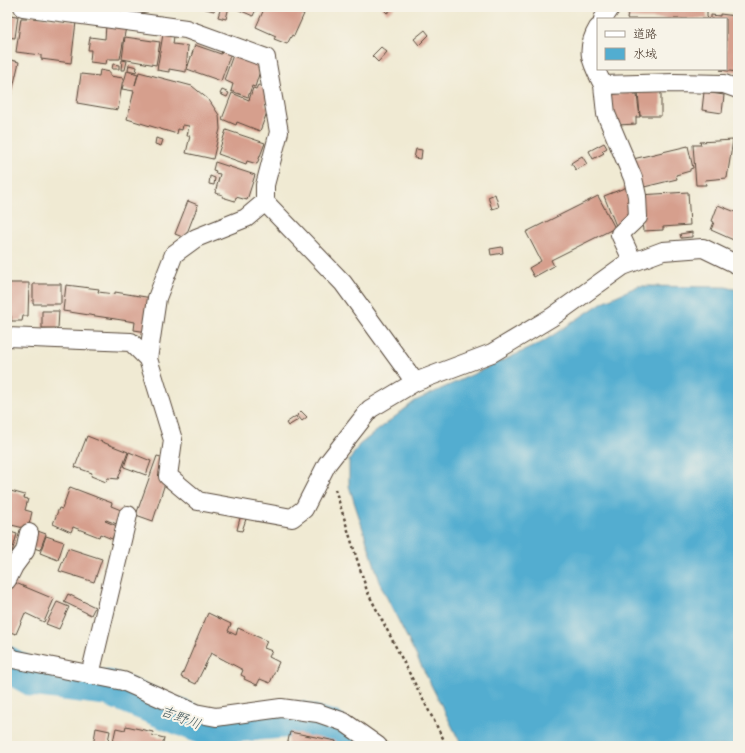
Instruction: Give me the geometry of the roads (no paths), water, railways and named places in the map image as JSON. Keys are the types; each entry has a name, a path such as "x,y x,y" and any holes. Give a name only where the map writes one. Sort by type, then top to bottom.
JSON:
{"street":[{"path":"23,7 186,29 266,58 279,132 265,185 266,202 343,283 415,382"},
{"path":"604,18 611,7"},
{"path":"597,30 593,36 590,58 602,84 606,114 633,178 637,196 638,217 620,234 633,262"},
{"path":"602,84 724,84 738,89"},
{"path":"266,202 246,218 196,238 174,254 157,298 148,359 173,440 168,476 198,500 292,518 304,508 327,464 370,409 415,382 492,353 552,317 623,266 663,251 703,248 738,265"},
{"path":"7,337 131,342 148,359"},
{"path":"90,675 128,515"},
{"path":"7,580 14,566 25,552 29,533"},
{"path":"7,654 13,659 123,681 195,713 216,717 281,708 318,713 344,722 378,746"}],"water":[{"path":"638,286 726,287 738,290 738,746 462,746 382,588 349,486 349,461 359,445 415,401 541,343 603,302"}],"waterway":[{"name":"吉野川","path":"7,664 34,679 109,688 204,727 300,719 330,728 356,746"}]}
